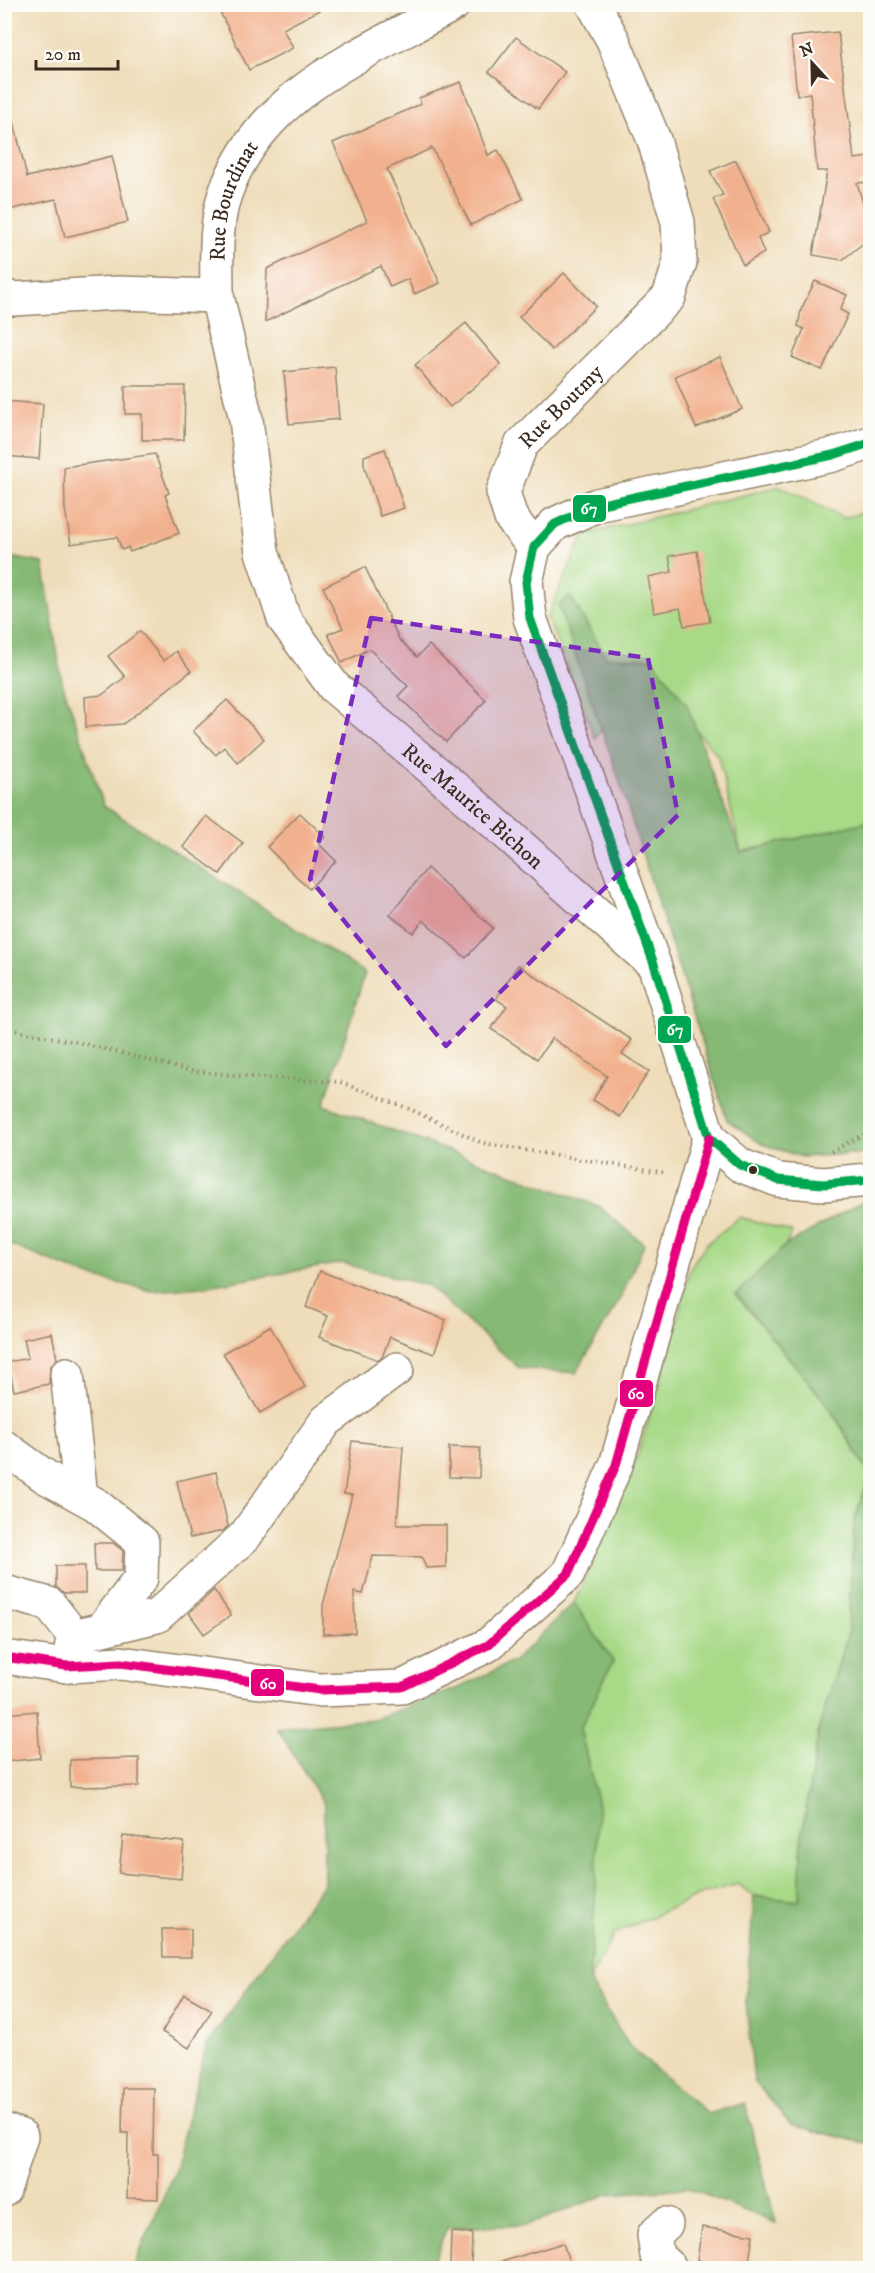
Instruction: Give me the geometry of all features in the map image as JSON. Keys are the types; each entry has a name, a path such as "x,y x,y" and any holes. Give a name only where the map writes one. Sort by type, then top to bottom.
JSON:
{"street":[{"name":"Rue Bourdinat","path":"4,296 14,299 118,293 217,296 217,241 225,193 248,146 276,114 315,79 454,4"},
{"name":"Rue Boutmy","path":"534,547 511,518 503,492 521,445 669,297 680,262 678,222 654,140 613,40 593,4"},
{"name":"Rue Maurice Bichon","path":"217,296 246,419 262,552 285,620 334,687 469,800 654,964"},
{"path":"870,443 833,455 597,505 555,524 534,547 526,582 530,618 654,964 709,1138 740,1165 778,1180 823,1184 870,1180"},
{"path":"4,1592 49,1604 81,1644 121,1663 320,1690 402,1687 488,1645 568,1574 616,1465 709,1138"},
{"path":"4,1657 81,1644 157,1616 245,1536 326,1422 398,1369"},
{"path":"67,1374 81,1496"},
{"path":"4,1447 46,1477 95,1504 142,1542 141,1578 81,1644"},
{"path":"4,2190 13,2133"},
{"path":"666,2223 654,2235 657,2256 670,2268"}],"path":[{"path":"4,1028 86,1044 190,1071 340,1082 412,1110 482,1143 698,1178"}],"highlighted area":[{"path":"371,618 648,658 678,815 446,1046 310,879"}],"green space":[{"path":"780,486 843,518 870,511 870,821 741,852 718,756 642,665 595,738 547,617 584,535"},
{"path":"4,556 43,563 62,682 104,806 365,973 324,1105 598,1206 644,1244 620,1299 576,1373 519,1368 428,1286 342,1263 202,1287 153,1291 88,1276 5,1243"},
{"path":"570,596 606,657 652,658 687,705 741,852 870,821 870,1153 802,1157 762,1144 727,1120 617,774 558,605"},
{"path":"870,1197 870,1475 828,1405 736,1294 786,1245"},
{"path":"740,1217 792,1232 786,1245 736,1295 828,1405 870,1475 854,1522 848,1633 819,1728 802,1835 799,1901 754,1896 738,1884 704,1893 614,1934 589,1981 596,1887 598,1805 580,1729 613,1661 574,1603 638,1454 673,1338 690,1268 706,1244"},
{"path":"870,1475 870,2144 791,2125 754,2081 746,2002 754,1896 799,1901 802,1835 819,1728 848,1633 854,1522"},
{"path":"574,1603 613,1661 580,1729 598,1805 596,1887 589,1981 630,2047 708,2114 745,2103 776,2223 688,2188 608,2194 527,2225 447,2228 431,2268 133,2268 173,2174 207,2044 324,1883 324,1804 277,1728 374,1719 459,1688 514,1661"}],"building":[{"path":"216,4 331,4 283,29 293,48 249,70"},
{"path":"838,32 854,159 870,157 870,182 857,183 870,227 870,238 842,260 813,255 827,171 817,171 810,93 797,95 791,37"},
{"path":"516,37 565,72 538,109 489,72"},
{"path":"461,82 488,155 498,150 523,199 471,225 432,148 387,169 440,283 414,294 408,279 390,287 381,266 265,322 267,269 367,221 333,143 421,104 419,98"},
{"path":"13,118 27,177 112,156 128,222 65,237 56,199 4,211 4,119"},
{"path":"736,160 769,232 758,238 764,253 743,265 713,199 723,195 710,171"},
{"path":"564,273 596,306 552,350 519,317"},
{"path":"815,281 847,295 840,310 848,314 822,370 792,357 804,329 798,326 801,310"},
{"path":"466,323 501,365 450,407 415,365"},
{"path":"720,357 742,409 696,428 675,376"},
{"path":"335,367 339,419 289,424 284,372"},
{"path":"125,386 185,386 184,440 142,440 142,414 125,414"},
{"path":"4,401 43,404 39,459 4,456"},
{"path":"385,449 404,508 380,516 364,465 364,456"},
{"path":"155,454 169,493 165,495 179,533 130,552 128,547 122,550 117,537 71,544 65,509 64,467"},
{"path":"697,551 710,622 684,626 680,608 654,613 648,577 672,572 669,556"},
{"path":"365,567 399,639 417,657 429,645 486,700 446,742 398,696 408,686 369,649 342,663 328,634 343,628 323,587"},
{"path":"140,631 164,661 176,651 191,671 123,724 86,727 85,697 102,695 125,677 108,656"},
{"path":"227,700 264,739 238,763 224,747 216,755 193,731"},
{"path":"300,813 325,837 318,843 336,861 309,889 267,847"},
{"path":"206,816 243,843 220,874 183,847"},
{"path":"427,868 493,928 466,958 423,920 413,933 390,915"},
{"path":"518,965 632,1040 622,1054 649,1071 620,1117 593,1100 607,1076 552,1038 537,1059 491,1029 507,1006 496,999"},
{"path":"320,1271 446,1320 434,1354 390,1337 382,1357 378,1360 319,1337 328,1316 306,1307"},
{"path":"270,1326 305,1387 260,1413 223,1353"},
{"path":"52,1333 57,1359 50,1367 49,1384 14,1391 8,1362 28,1358 24,1339"},
{"path":"352,1441 403,1447 397,1525 446,1525 446,1567 426,1568 422,1557 373,1556 363,1594 354,1592 355,1633 323,1634 323,1605 352,1495 344,1494"},
{"path":"449,1447 480,1448 479,1478 449,1477"},
{"path":"216,1472 228,1526 223,1531 190,1538 177,1481"},
{"path":"94,1543 113,1543 123,1551 122,1571 95,1571"},
{"path":"56,1566 85,1566 85,1593 64,1593 56,1587"},
{"path":"214,1590 231,1615 204,1634 189,1613"},
{"path":"37,1711 40,1758 4,1762 4,1714"},
{"path":"139,1758 139,1786 70,1787 70,1760"},
{"path":"123,1836 184,1842 181,1879 119,1873"},
{"path":"162,1929 191,1929 191,1957 163,1957"},
{"path":"184,1994 212,2010 189,2048 162,2032"},
{"path":"123,2088 154,2088 153,2154 158,2154 158,2199 127,2198 128,2133 122,2133"},
{"path":"702,2227 753,2235 748,2268 697,2260"},
{"path":"451,2232 472,2233 471,2268 450,2268"},
{"path":"563,2243 571,2268 499,2268 498,2263"}],"transit line":[{"name":"67","path":"870,443 833,455 597,505 555,524 534,547 526,582 530,618 654,964 709,1138 740,1165 778,1180 823,1184 870,1180"},
{"name":"60","path":"4,1657 67,1666 121,1663 320,1690 402,1687 488,1645 568,1574 616,1465 709,1138"}]}
